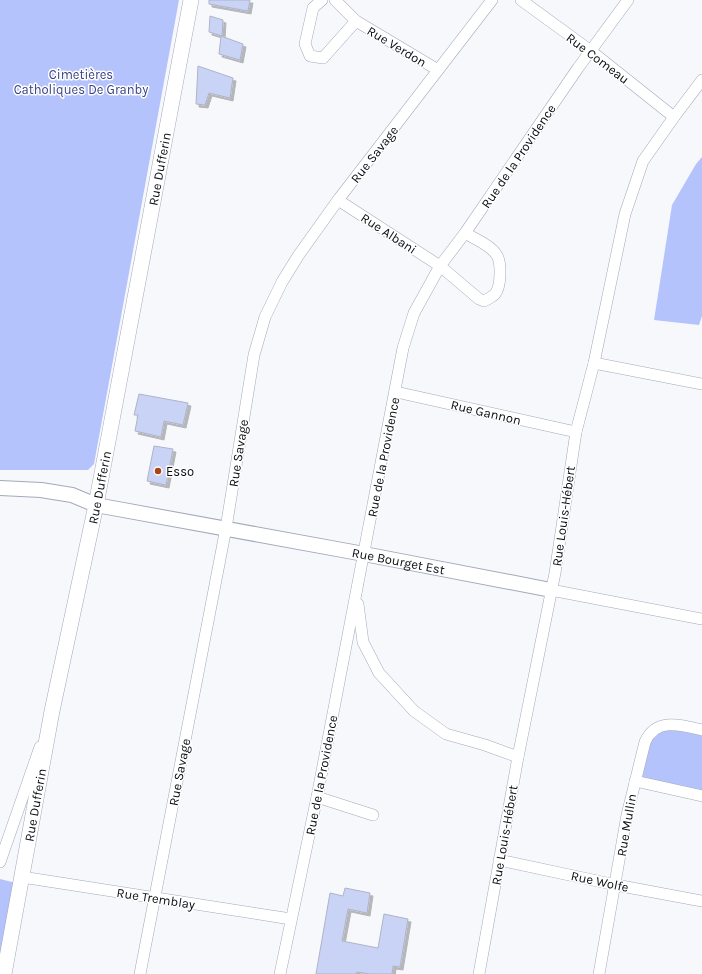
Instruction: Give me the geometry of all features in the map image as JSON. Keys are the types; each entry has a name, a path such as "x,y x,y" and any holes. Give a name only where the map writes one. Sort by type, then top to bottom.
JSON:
{"main road":[{"name":"Rue Dufferin","path":"4,974 52,711 96,505 191,0"}],"street":[{"name":"Rue Verdon","path":"322,0 313,8 305,44 310,56 323,58 356,21"},
{"name":"Rue Verdon","path":"335,0 356,21 438,70"},
{"name":"Rue Savage","path":"140,974 226,528 254,355 265,317 282,282 298,256 338,200 492,0"},
{"name":"Rue Comeau","path":"521,0 591,51 674,117"},
{"name":"Rue de la Providence","path":"280,974 317,797 396,392 403,348 414,313 440,266 465,233 628,0"},
{"name":"Rue Louis-Hébert","path":"479,974 518,757 555,573 576,432 594,363 625,214 643,161 702,80"},
{"name":"Rue Albani","path":"338,200 440,266 479,299 484,301 494,295 498,289 500,275 499,259 492,250 465,233"},
{"path":"594,363 702,384"},
{"name":"Rue Gannon","path":"396,392 576,432"},
{"name":"Rue Bourget Est","path":"0,488 41,490 72,495 96,505 226,528 702,619"},
{"path":"356,596 363,642 379,673 414,710 446,734 485,745 518,757"},
{"path":"0,862 52,711"},
{"name":"Rue Mullin","path":"599,974 616,885 627,815 645,742 648,735 653,730 665,725 680,725 702,730"},
{"path":"635,781 702,796"},
{"path":"317,797 373,815"},
{"name":"Rue Wolfe","path":"499,860 702,902"},
{"name":"Rue Tremblay","path":"22,877 291,919"}],"green space":[{"name":"Cimetières Catholiques De Granby","path":"0,0 179,0 94,464 88,470 0,470"},
{"path":"702,157 702,316 699,325 654,320 672,205 696,164"},
{"path":"659,724 702,727 702,791 636,777"},
{"path":"0,879 20,884 0,974"}],"building":[{"path":"209,0 250,0 248,11 209,4"},
{"path":"210,16 223,20 222,36 209,32"},
{"path":"221,36 243,44 240,60 219,54"},
{"path":"198,66 233,78 230,98 209,93 205,105 196,104"},
{"path":"139,394 188,403 183,425 164,421 161,437 135,431 138,415 134,415"},
{"path":"154,446 173,449 166,485 147,481"},
{"path":"345,888 370,893 367,913 348,909 342,941 378,948 384,914 408,919 400,967 393,966 392,974 370,974 357,972 356,974 316,974 330,893 343,896"}],"place":[{"name":"Esso","path":"158,471"}]}
